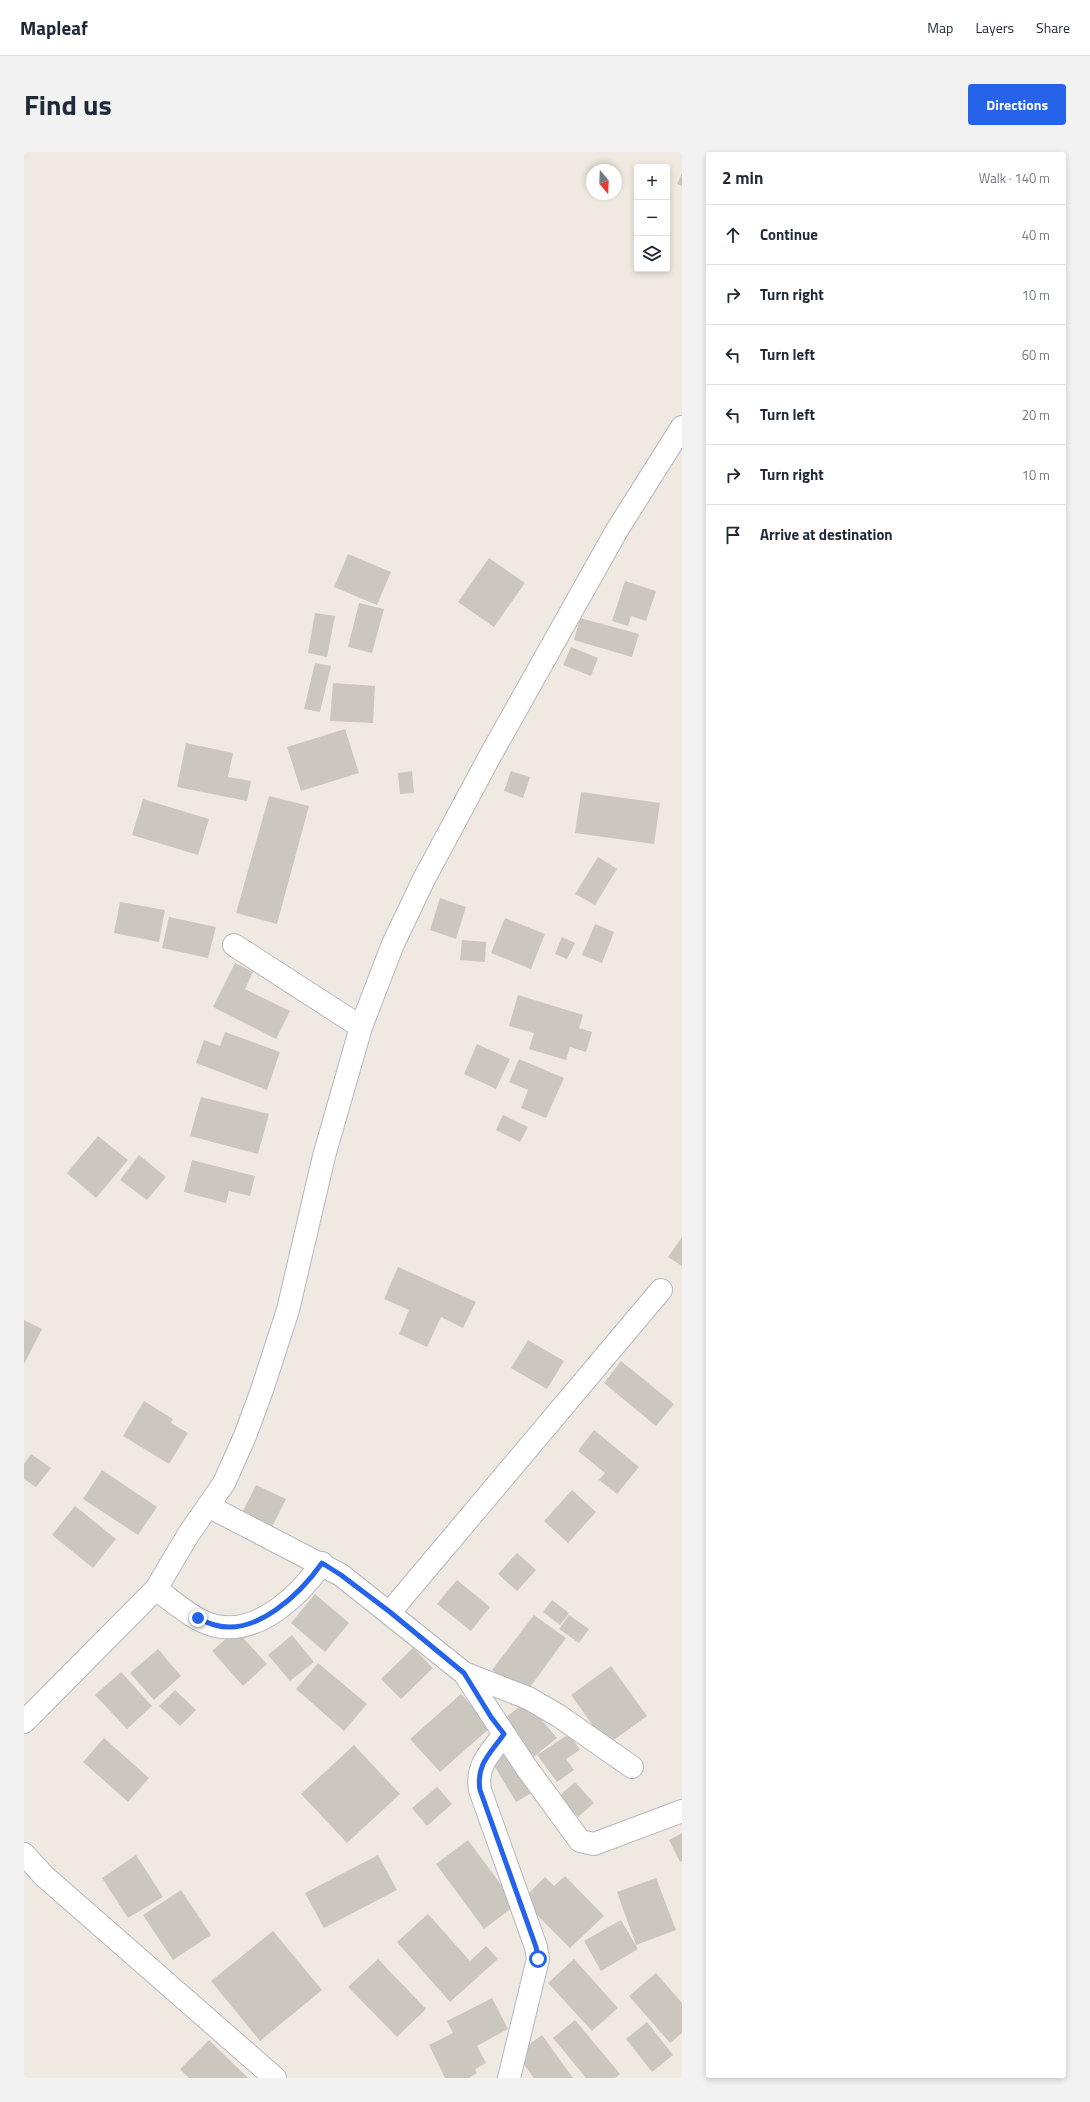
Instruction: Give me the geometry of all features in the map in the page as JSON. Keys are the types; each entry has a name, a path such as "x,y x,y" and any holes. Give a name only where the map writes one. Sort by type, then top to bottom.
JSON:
{"street":[{"path":"24,1722 156,1590 224,1483 265,1382 288,1310 324,1156 361,1027 393,944 486,763 617,530 682,427"},
{"path":"234,945 361,1027"},
{"path":"390,1612 661,1290"},
{"path":"208,1506 322,1563 341,1575 390,1612 464,1673 528,1698 559,1716 632,1767"},
{"path":"156,1590 204,1621 216,1626 239,1625 250,1623 268,1615 287,1603 322,1563"},
{"path":"464,1673 491,1717 575,1836 586,1844 594,1844 682,1811"},
{"path":"504,1734 481,1766 478,1778 480,1790 536,1947 538,1959 509,2078"},
{"path":"24,1854 44,1876 275,2078"}],"building":[{"path":"682,173 682,186 677,184"},
{"path":"348,554 391,572 377,605 334,587"},
{"path":"489,558 525,583 494,627 458,602"},
{"path":"625,581 656,591 646,621 631,616 628,626 612,621"},
{"path":"359,603 384,609 372,653 348,647"},
{"path":"315,613 335,616 327,657 308,653"},
{"path":"580,618 639,634 632,657 574,640"},
{"path":"571,647 598,658 591,676 563,665"},
{"path":"315,663 331,666 320,712 304,709"},
{"path":"333,683 375,686 373,723 330,721"},
{"path":"345,729 359,773 301,791 287,747"},
{"path":"186,743 233,753 228,777 251,781 247,801 177,787"},
{"path":"412,771 414,793 400,794 398,773"},
{"path":"511,771 530,777 523,798 504,791"},
{"path":"581,792 660,803 654,844 575,833"},
{"path":"269,796 309,806 277,924 236,913"},
{"path":"143,799 209,819 198,855 132,835"},
{"path":"598,857 617,869 595,905 575,894"},
{"path":"440,898 466,907 456,939 430,930"},
{"path":"120,902 165,910 159,942 114,933"},
{"path":"169,917 216,927 208,958 162,948"},
{"path":"505,918 545,934 531,969 491,953"},
{"path":"595,924 614,932 602,963 582,955"},
{"path":"562,937 575,943 567,959 555,954"},
{"path":"462,940 486,942 485,962 460,960"},
{"path":"235,963 253,972 245,989 290,1011 276,1039 213,1007"},
{"path":"518,995 583,1015 579,1028 592,1032 586,1052 570,1047 566,1060 529,1049 534,1033 509,1026"},
{"path":"225,1032 280,1052 267,1090 196,1063 204,1040 220,1046"},
{"path":"477,1044 510,1059 496,1089 464,1074"},
{"path":"519,1059 564,1078 546,1118 521,1108 528,1090 509,1082"},
{"path":"201,1097 269,1114 258,1154 190,1136"},
{"path":"503,1115 528,1127 520,1142 496,1130"},
{"path":"98,1136 128,1160 96,1198 67,1173"},
{"path":"139,1155 166,1177 147,1200 120,1180"},
{"path":"192,1160 255,1176 250,1196 229,1191 226,1203 184,1192"},
{"path":"682,1237 682,1266 668,1257"},
{"path":"398,1267 476,1302 463,1328 441,1317 427,1347 399,1334 409,1310 384,1299"},
{"path":"24,1320 42,1329 24,1364"},
{"path":"528,1340 564,1361 547,1389 511,1368"},
{"path":"621,1361 674,1404 656,1426 604,1383"},
{"path":"144,1401 173,1419 171,1423 188,1433 169,1464 123,1436"},
{"path":"594,1430 639,1467 617,1494 599,1480 605,1473 578,1451"},
{"path":"31,1454 51,1468 36,1487 24,1479 24,1464"},
{"path":"102,1470 157,1507 138,1535 83,1499"},
{"path":"256,1485 286,1499 271,1529 241,1515"},
{"path":"572,1490 596,1512 568,1543 544,1521"},
{"path":"75,1506 116,1539 93,1568 52,1535"},
{"path":"517,1553 536,1570 517,1591 498,1574"},
{"path":"457,1580 490,1607 471,1631 437,1604"},
{"path":"315,1594 349,1623 325,1652 291,1623"},
{"path":"552,1600 569,1613 560,1625 543,1612"},
{"path":"534,1615 566,1638 525,1694 492,1670"},
{"path":"569,1615 589,1629 579,1643 559,1629"},
{"path":"236,1630 267,1664 243,1686 212,1651"},
{"path":"292,1635 314,1662 290,1681 268,1655"},
{"path":"413,1648 433,1668 401,1699 381,1679"},
{"path":"158,1649 181,1676 154,1700 130,1673"},
{"path":"318,1663 367,1704 344,1731 296,1689"},
{"path":"611,1666 647,1716 607,1745 571,1695"},
{"path":"121,1672 152,1706 127,1729 95,1695"},
{"path":"175,1690 196,1710 180,1726 159,1706"},
{"path":"461,1694 491,1727 440,1772 410,1739"},
{"path":"526,1701 557,1738 530,1760 499,1723"},
{"path":"569,1734 580,1750 566,1759 574,1770 557,1782 537,1755"},
{"path":"104,1738 149,1778 128,1802 83,1762"},
{"path":"354,1745 400,1794 347,1843 301,1794"},
{"path":"508,1752 533,1792 516,1802 492,1762"},
{"path":"575,1782 594,1803 578,1817 559,1796"},
{"path":"437,1787 452,1804 427,1826 412,1808"},
{"path":"682,1833 682,1861 680,1862 669,1840"},
{"path":"468,1840 516,1905 484,1929 436,1864"},
{"path":"136,1855 163,1897 128,1918 102,1878"},
{"path":"378,1855 397,1890 324,1928 305,1893"},
{"path":"565,1876 604,1916 570,1948 522,1900 545,1877 554,1886"},
{"path":"656,1878 676,1930 636,1945 617,1892"},
{"path":"181,1890 211,1935 173,1960 143,1915"},
{"path":"428,1914 470,1961 486,1946 498,1959 450,2002 397,1942"},
{"path":"621,1920 638,1949 601,1971 584,1941"},
{"path":"273,1931 322,1990 260,2041 211,1981"},
{"path":"378,1959 426,2009 397,2037 348,1987"},
{"path":"574,1959 618,2008 592,2031 548,1983"},
{"path":"656,1973 682,2003 682,2033 670,2043 629,1996"},
{"path":"492,1998 508,2029 477,2046 486,2063 475,2069 477,2073 469,2078 445,2078 429,2045 453,2033 447,2021"},
{"path":"575,2020 620,2074 615,2078 586,2078 553,2038"},
{"path":"647,2022 673,2055 652,2072 626,2039"},
{"path":"542,2035 573,2078 534,2078 516,2054"},
{"path":"209,2040 248,2078 189,2078 180,2069"}],"route":[{"path":"198,1618 216,1626 233,1626 250,1623 268,1615 287,1603 322,1563 341,1575 390,1612 464,1673 491,1717 504,1734 481,1766 478,1778 480,1790 536,1947 538,1959"}]}
